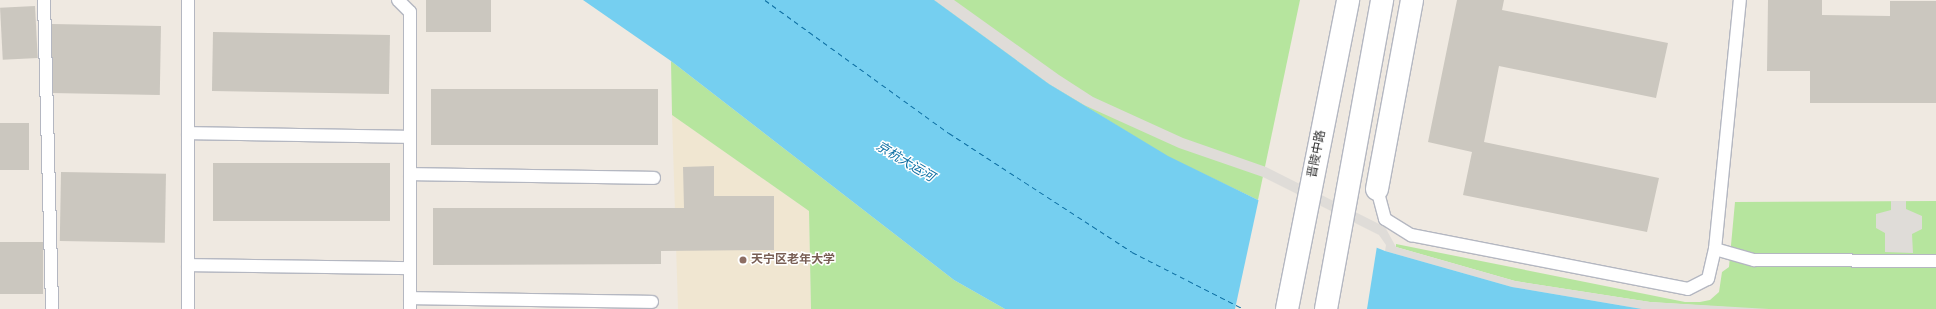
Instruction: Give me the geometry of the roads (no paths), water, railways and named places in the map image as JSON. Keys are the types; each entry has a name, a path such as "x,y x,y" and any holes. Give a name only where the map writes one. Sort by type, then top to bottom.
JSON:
{"main road":[{"name":"晋陵中路","path":"1287,309 1348,0"},
{"path":"1326,309 1382,0"},
{"path":"1377,189 1412,0"}],"lane":[{"path":"44,0 52,309"},
{"path":"188,0 188,309"},
{"path":"398,0 410,12 410,304 652,302"},
{"path":"1377,189 1385,219 1411,235 1688,289 1708,279 1715,249 1740,0"},
{"path":"188,134 410,137"},
{"path":"410,174 654,178"},
{"path":"1715,249 1754,260 1936,261"},
{"path":"188,265 410,268"}],"water":[{"name":"京杭大运河","path":"583,0 934,0 1049,84 1168,156 1258,200 1385,251 1512,287 1642,309 1005,309 954,280 671,61"}],"place":[{"name":"天宁区老年大学","path":"743,260"}]}
